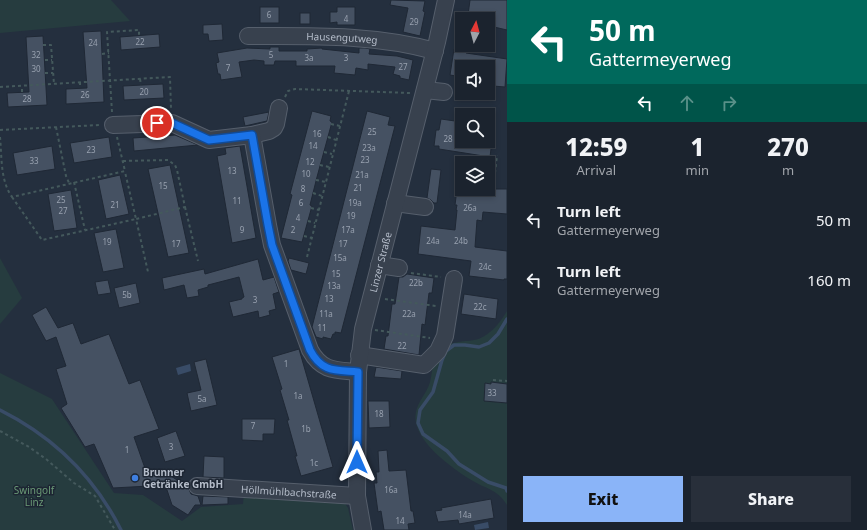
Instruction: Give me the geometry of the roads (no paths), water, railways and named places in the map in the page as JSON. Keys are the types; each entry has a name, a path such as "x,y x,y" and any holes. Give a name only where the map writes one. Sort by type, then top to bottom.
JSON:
{"street":[{"name":"Linzer Straße","path":"363,530 357,496 358,372 363,329 395,203 420,92 435,51 446,0"},
{"name":"Hausengutweg","path":"248,36 329,36 355,38 390,42 435,51"},
{"path":"420,92 444,92"},
{"path":"113,125 172,123 209,140 252,135 269,131 274,128 279,108"},
{"path":"252,135 272,245 310,350 315,359 324,367 342,371 358,372"},
{"path":"395,203 425,206"},
{"path":"379,265 404,270"},
{"path":"359,355 424,365 438,351 444,340 454,279"},
{"name":"Höllmühlbachstraße","path":"197,486 357,496"}],"water":[{"path":"190,364 191,371 178,375 176,368"},
{"path":"488,522 489,528 475,530 474,525"}],"waterway":[{"path":"507,319 498,334 489,343 479,347 454,345 446,351 433,392 420,410 418,423 423,434 447,451 459,464 488,482 506,488 507,491"},
{"path":"0,410 38,433 71,460 98,492 121,530"}],"place":[{"name":"Brunner Getränke GmbH","path":"135,478"}],"park label":[{"name":"Swingolf Linz","path":"34,496"}]}
